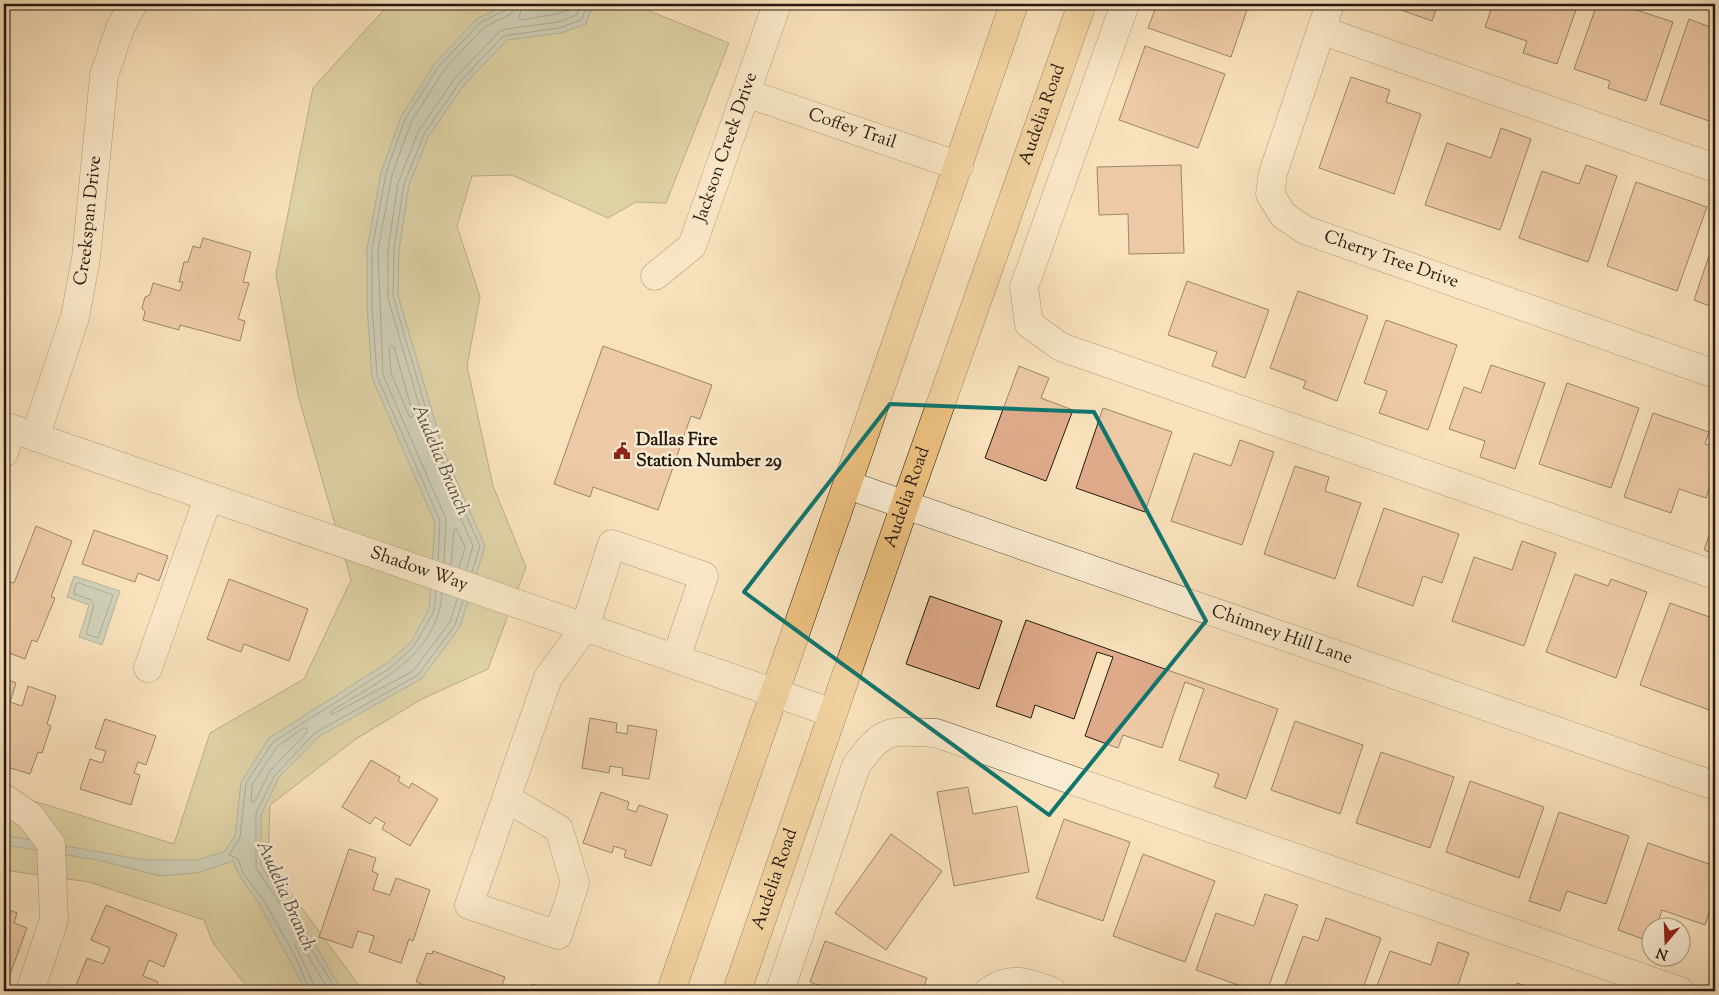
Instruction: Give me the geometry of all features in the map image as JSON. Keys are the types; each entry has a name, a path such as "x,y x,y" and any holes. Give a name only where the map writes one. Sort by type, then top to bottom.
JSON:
{"main road":[{"path":"671,991 1014,4"},
{"name":"Audelia Road","path":"737,991 905,505 1082,4"}],"street":[{"name":"Creekspan Drive","path":"13,436 77,307 86,258 104,76 120,28 134,4"},
{"name":"Jackson Creek Drive","path":"655,276 692,246 778,4"},
{"path":"1125,4 1024,288 1029,324 1061,347 1715,575"},
{"name":"Cherry Tree Drive","path":"1330,4 1273,172 1270,194 1283,215 1305,230 1715,374"},
{"path":"1321,30 1715,168"},
{"name":"Coffey Trail","path":"746,93 959,166"},
{"name":"Shadow Way","path":"13,436 208,498 833,713"},
{"name":"Chimney Hill Lane","path":"848,485 1715,786"},
{"path":"148,668 208,498"},
{"path":"506,798 559,829 574,883 558,935 469,905 506,798 548,678 585,627 612,544 704,576 676,658"},
{"path":"780,991 856,766 870,746 891,731 936,733 1680,991"},
{"path":"4,798 30,816 51,844 54,920 30,991"},
{"path":"989,991 1002,982 1022,981 1052,991"}],"highlighted area":[{"path":"890,404 1094,412 1206,621 1049,815 744,592"}],"green space":[{"path":"389,4 632,4 729,43 666,203 636,202 608,218 512,175 472,176 457,226 480,297 467,366 493,486 526,567 488,669 422,699 356,739 270,805 268,862 363,991 250,991 213,943 204,920 89,882 4,870 4,792 174,844 210,733 304,679 351,580 298,395 276,274 313,88"}],"water":[{"name":"Audelia Branch","path":"508,4 593,4 586,24 561,33 507,40 464,85 428,137 409,185 399,250 398,295 444,452 485,546 460,627 421,679 318,737 279,777 261,815 261,866 313,941 342,991 306,991 259,904 239,875 233,861 197,873 160,876 98,860 4,845 4,835 144,860 196,860 224,852 235,836 241,782 269,738 387,663 411,642 429,609 435,523 372,378 367,306 367,249 381,172 401,117 435,63 478,18"},
{"path":"74,576 120,591 102,645 79,637 89,605 67,597"}],"building":[{"path":"1157,4 1249,4 1231,57 1148,28"},
{"path":"1384,4 1438,4 1432,21"},
{"path":"1493,4 1578,4 1557,64 1523,53 1527,41 1485,27"},
{"path":"1597,4 1618,4 1673,22 1646,101 1608,88 1610,81 1574,69"},
{"path":"1689,19 1715,29 1715,123 1660,104"},
{"path":"1145,46 1225,74 1198,148 1119,120"},
{"path":"1351,77 1390,90 1386,102 1421,114 1394,194 1319,168"},
{"path":"1501,128 1531,139 1500,230 1425,205 1447,143 1491,158"},
{"path":"1181,165 1184,253 1129,254 1128,214 1099,215 1097,167"},
{"path":"1586,165 1617,176 1588,262 1519,238 1542,171 1579,184"},
{"path":"1636,182 1707,207 1677,291 1607,266"},
{"path":"203,238 251,252 243,282 249,283 238,319 245,321 240,341 180,325 179,330 143,320 145,312 142,308 145,297 150,295 153,283 180,291 183,282 179,282 184,262 188,262 193,246 200,248"},
{"path":"1715,238 1715,308 1694,300"},
{"path":"1187,281 1269,310 1245,378 1212,366 1217,352 1168,335"},
{"path":"1298,291 1368,316 1337,401 1303,388 1306,381 1270,368"},
{"path":"1386,320 1457,345 1428,430 1379,413 1387,391 1364,383"},
{"name":"Dallas Fire Station Number 29","path":"603,346 712,385 700,419 691,416 658,510 593,487 590,497 554,484"},
{"path":"1491,365 1545,383 1515,469 1480,457 1485,441 1449,429 1464,387 1481,393"},
{"path":"1019,366 1049,378 1041,398 1073,410 1046,481 985,458"},
{"path":"1567,383 1639,408 1611,488 1539,464"},
{"path":"1103,408 1172,432 1145,512 1076,488"},
{"path":"1653,413 1709,432 1705,444 1715,447 1715,471 1706,498 1679,489 1671,513 1624,497"},
{"path":"1240,440 1274,452 1242,545 1171,521 1194,453 1231,466"},
{"path":"1295,466 1329,477 1325,491 1361,503 1335,579 1264,554"},
{"path":"1384,508 1459,534 1442,583 1423,576 1413,606 1357,586"},
{"path":"1715,518 1715,554 1704,550"},
{"path":"36,526 72,541 51,597 55,598 37,642 32,640 25,659 4,651 4,591 7,581 14,583"},
{"path":"94,530 168,556 159,581 138,573 135,582 82,564"},
{"path":"1522,541 1556,553 1524,646 1452,621 1474,557 1512,570"},
{"path":"1575,574 1608,586 1611,579 1647,592 1616,678 1546,652"},
{"path":"229,579 308,609 289,661 244,644 241,652 207,639"},
{"path":"930,596 1002,621 979,689 906,664"},
{"path":"1670,603 1715,619 1715,701 1712,711 1640,685"},
{"path":"1026,620 1278,709 1246,799 1214,787 1219,774 1179,760 1204,689 1185,682 1162,748 1123,735 1118,748 1085,736 1113,657 1097,652 1074,719 1035,705 1031,718 996,706"},
{"path":"4,678 16,683 10,702 22,706 28,686 56,696 47,724 51,726 42,753 38,752 30,774 4,766"},
{"path":"590,718 617,723 616,732 627,734 628,725 657,730 649,779 622,775 623,768 610,766 609,773 582,768"},
{"path":"105,719 156,736 146,765 138,762 134,773 140,775 131,805 80,789 90,759 102,763 106,751 95,748"},
{"path":"1295,721 1363,745 1340,814 1271,790"},
{"path":"1381,752 1454,777 1430,848 1356,823"},
{"path":"371,760 400,777 398,781 409,788 412,783 438,799 410,846 382,829 385,823 375,817 370,824 342,807"},
{"path":"1470,781 1544,807 1519,878 1446,852"},
{"path":"968,787 973,814 1017,806 1029,872 954,886 937,792"},
{"path":"601,792 629,802 627,809 636,812 639,805 668,815 651,866 624,857 626,850 614,846 612,853 583,843"},
{"path":"1559,812 1629,836 1606,904 1567,891 1560,911 1529,901"},
{"path":"1064,819 1130,842 1103,921 1036,898"},
{"path":"891,834 942,871 886,950 835,913"},
{"path":"1648,843 1715,866 1715,895 1705,925 1692,920 1692,918 1685,918 1662,910 1659,918 1642,918 1642,939 1618,930"},
{"path":"349,849 376,858 372,871 378,874 373,890 390,895 396,878 430,890 413,941 409,939 401,963 369,952 374,936 358,931 352,948 319,937"},
{"path":"1143,854 1215,881 1185,962 1113,936"},
{"path":"1265,894 1298,905 1267,991 1255,991 1196,970 1216,913 1254,926"},
{"path":"106,905 177,934 164,967 149,960 143,976 158,982 155,991 82,991 75,988 87,958 103,964 110,948 91,940"},
{"path":"4,908 17,913 14,923 27,928 6,985 4,984"},
{"path":"1326,918 1381,938 1362,991 1283,991 1303,936 1318,941"},
{"path":"825,941 927,978 922,991 834,991 810,982"},
{"path":"1438,942 1469,953 1456,991 1375,991 1390,951 1431,965"},
{"path":"433,951 505,977 500,991 433,991 434,989 416,982 427,953 432,954"},
{"path":"1517,983 1541,991 1514,991"},
{"path":"532,984 554,991 530,991"}],"place":[{"name":"Dallas Fire Station Number 29","path":"622,451"}]}
